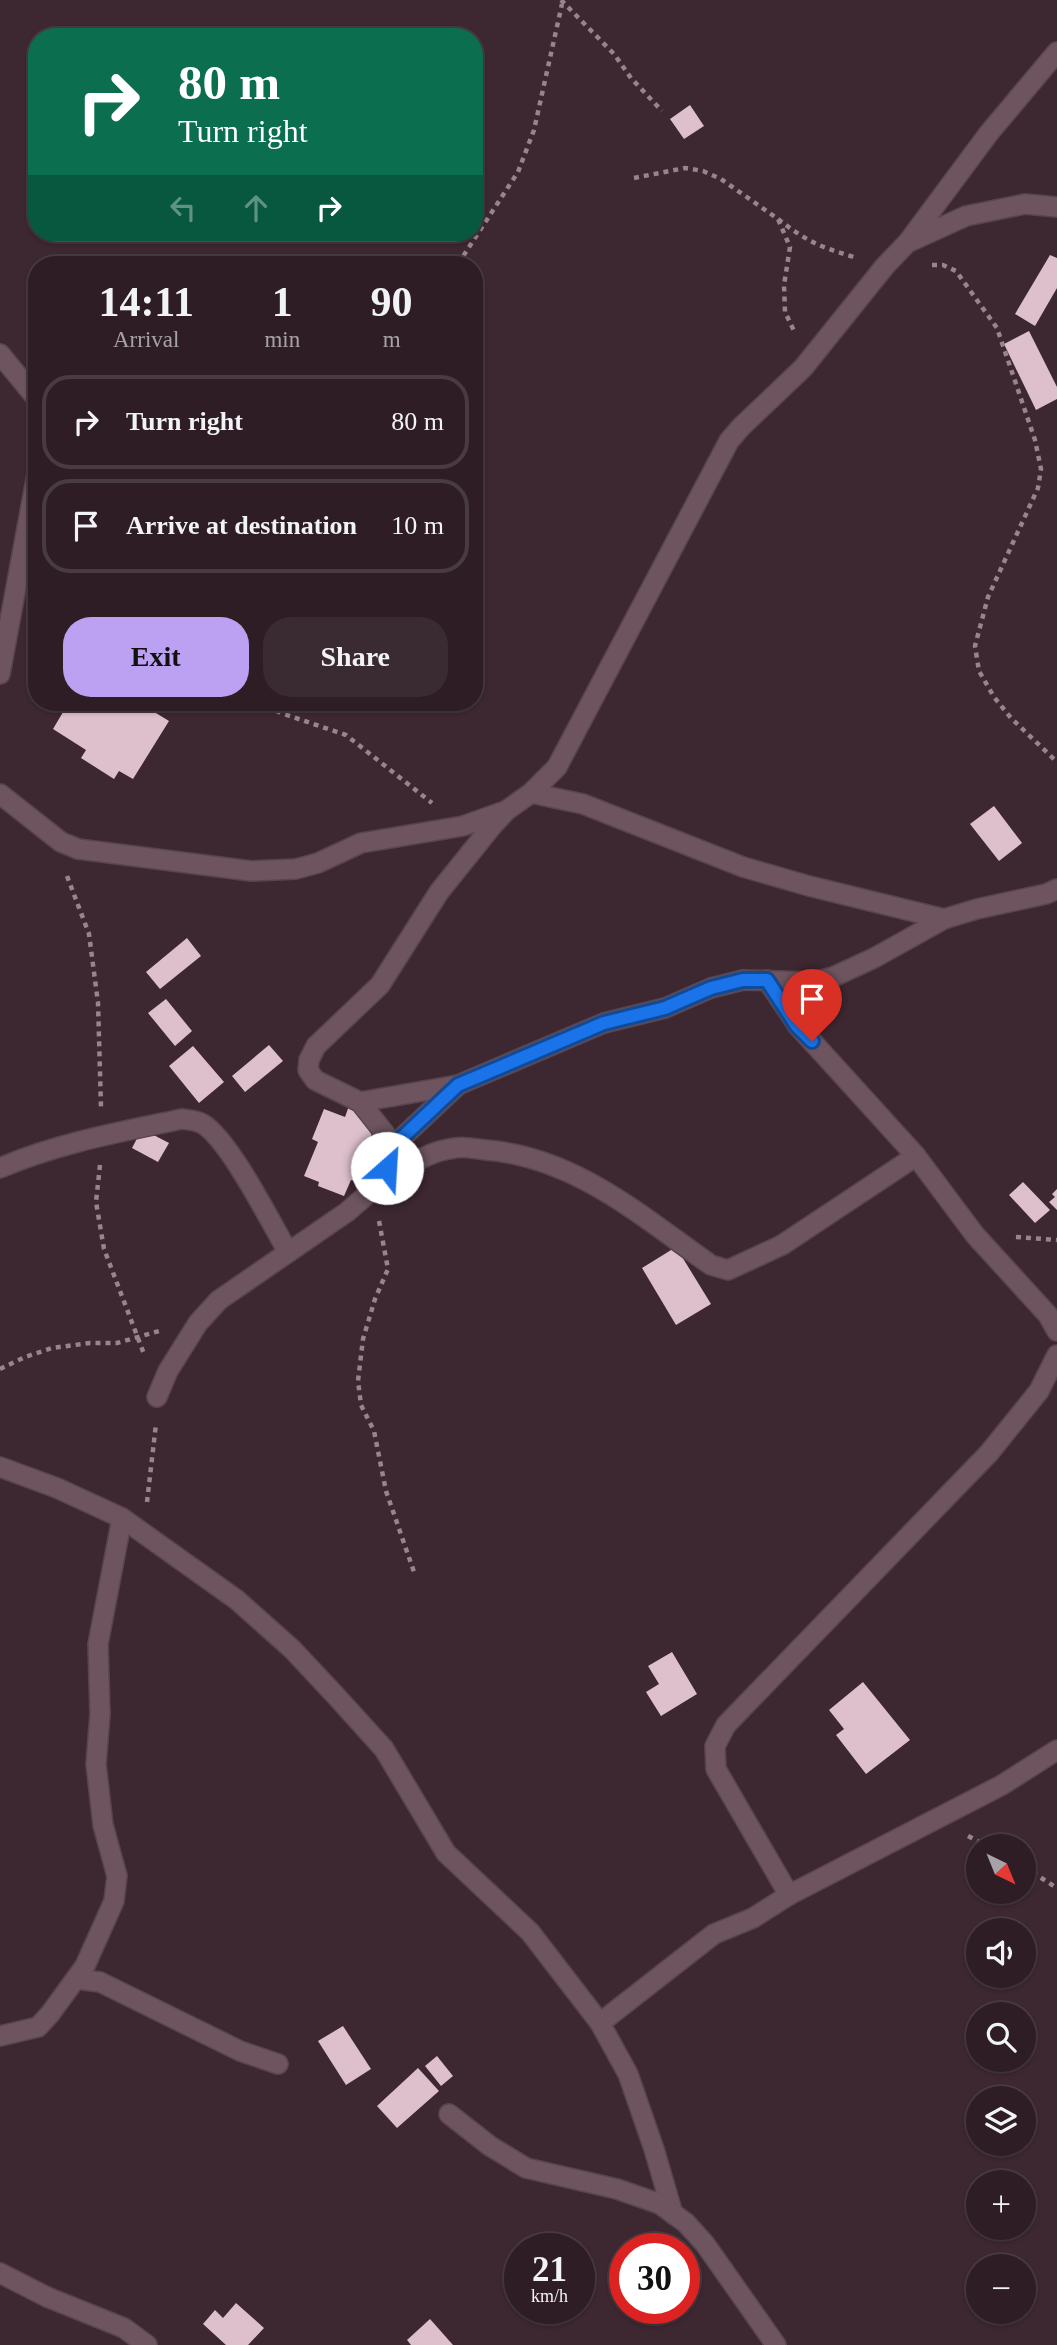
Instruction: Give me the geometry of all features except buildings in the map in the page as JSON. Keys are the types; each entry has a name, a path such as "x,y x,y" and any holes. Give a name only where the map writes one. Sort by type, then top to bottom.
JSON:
{"street":[{"path":"377,1185 387,1168 390,1149 376,1121 360,1102 315,1080 308,1070 309,1060 316,1046 380,985 439,892 507,810 531,793 556,767 729,441 794,376 908,242 989,133 1057,52"},
{"path":"908,242 966,216 1025,204 1057,207"},
{"path":"0,354 28,388"},
{"path":"0,674 28,523"},
{"path":"531,793 583,804 743,867 944,919"},
{"path":"0,794 61,842 78,849 251,870 296,869 318,863 361,843 463,826 507,810"},
{"path":"360,1102 458,1085 604,1023 665,1008 711,988 743,980 813,982 833,977 874,958 944,919 1057,889"},
{"path":"767,980 797,1026 916,1156 975,1235 1048,1315 1057,1331"},
{"path":"390,1149 458,1085"},
{"path":"0,1168 33,1154 102,1135 182,1119 193,1120 201,1123 225,1147 288,1252"},
{"path":"158,1397 168,1371 205,1315 219,1300 346,1212 377,1185 429,1154 456,1147 505,1151 547,1161 596,1184 711,1265 729,1270 782,1245 916,1156"},
{"path":"789,1895 716,1769 715,1746 726,1725 989,1452 1039,1391 1057,1355"},
{"path":"0,1467 57,1488 122,1518 237,1600 292,1649 384,1749 446,1853 530,1932 600,2023 628,2074 673,2214"},
{"path":"0,2036 38,2026 50,2014 85,1966 114,1901 117,1876 103,1825 96,1764 100,1714 98,1644 122,1518"},
{"path":"600,2023 714,1934 753,1918 789,1895 1002,1785 1057,1750"},
{"path":"76,1979 100,1982 240,2051 278,2064"},
{"path":"449,2114 490,2146 526,2168 617,2189 660,2204 686,2223 705,2244 776,2345"},
{"path":"0,2273 47,2297 124,2329 147,2345"}],"path":[{"path":"561,2 614,54 631,78 662,111"},
{"path":"483,226 518,172 534,131 561,2"},
{"path":"634,178 685,168 703,171 721,179 802,239 817,246 885,266 943,265 956,271 997,328 1035,440 1041,469 1038,488 988,597 975,646 979,671 1010,718 1057,762"},
{"path":"778,219 790,247 784,285 785,312 792,329 803,342 794,376"},
{"path":"277,711 346,735 463,826"},
{"path":"66,873 89,934 98,1003 102,1135 96,1202 104,1249 158,1397 144,1535"},
{"path":"377,1185 380,1234 388,1269 375,1299 363,1339 358,1381 361,1405 374,1431 386,1491 414,1572"},
{"path":"0,1369 52,1348 138,1338"},
{"path":"1036,1875 1057,1888"}],"route":[{"path":"387,1168 390,1149 458,1085 604,1023 665,1008 711,988 743,980 767,980 797,1026 812,1041"}]}
